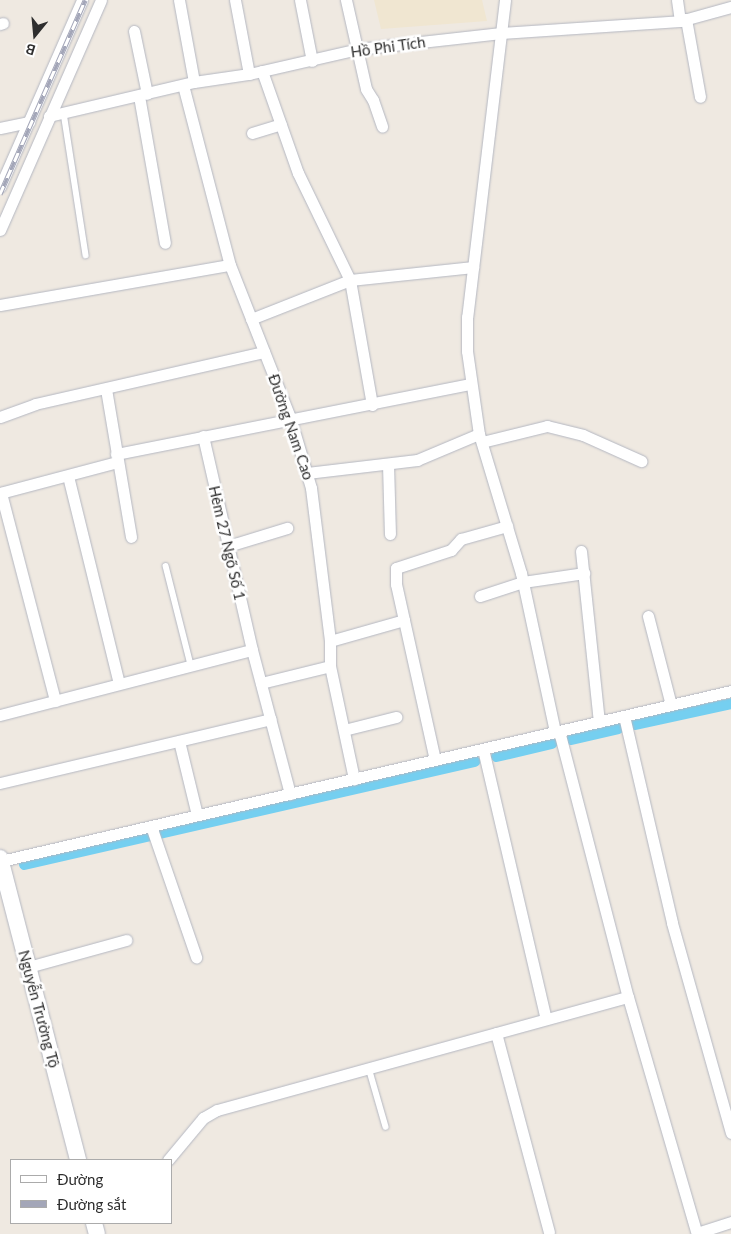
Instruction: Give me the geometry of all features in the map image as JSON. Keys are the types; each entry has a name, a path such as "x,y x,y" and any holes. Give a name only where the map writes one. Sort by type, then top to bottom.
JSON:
{"main road":[{"name":"Nguyễn Trường Tộ","path":"0,859 5,896 28,967 78,1159"}],"street":[{"path":"0,187 82,0"},
{"path":"0,230 101,0"},
{"name":"Đường Nam Cao","path":"179,0 189,83 230,265 290,417 307,473 330,641 330,666 354,779"},
{"path":"235,0 249,74"},
{"path":"300,0 312,61"},
{"path":"346,0 366,89 373,100 382,126"},
{"path":"505,0 467,317 470,384 480,438 523,582 557,732 628,997 697,1234 731,1222"},
{"path":"677,0 700,98"},
{"name":"Hồ Phi Tích","path":"49,116 189,83 249,74 358,49 501,33 683,20 731,7"},
{"path":"134,31 165,243"},
{"path":"262,71 298,172 350,280 372,404"},
{"path":"0,128 29,122"},
{"path":"252,133 281,124"},
{"path":"0,305 230,265"},
{"path":"252,319 350,280 473,267"},
{"path":"0,417 35,404 264,352"},
{"path":"55,701 0,493 68,476 116,458 202,436 290,417 372,404 470,384"},
{"path":"106,389 116,458 132,537"},
{"path":"307,473 417,460 480,438 547,426 583,436 641,461"},
{"name":"Hẻm 27 Ngõ Số 1","path":"202,436 252,650 290,794"},
{"path":"388,464 390,534"},
{"path":"68,476 119,683"},
{"path":"435,760 396,584 398,565 451,550 461,539 507,526"},
{"path":"228,546 287,528"},
{"path":"581,551 598,722"},
{"path":"480,596 523,582 584,573"},
{"path":"648,616 671,705"},
{"path":"330,641 404,620"},
{"path":"0,715 252,650"},
{"path":"261,683 330,666"},
{"path":"0,859 151,826 731,691"},
{"path":"624,716 672,923 731,1133"},
{"path":"344,730 396,717"},
{"path":"0,783 270,719"},
{"path":"179,741 197,815"},
{"path":"483,749 546,1019"},
{"path":"151,826 196,957"},
{"path":"28,967 126,940"},
{"path":"169,1159 203,1118 217,1110 628,997"},
{"path":"496,1033 549,1232"}],"lane":[{"path":"64,113 86,255"},
{"path":"166,566 192,665"},
{"path":"369,1068 386,1126"}],"shaded area":[{"path":"374,0 482,0 487,21 381,29"}],"waterway":[{"path":"634,724 731,703"},
{"path":"571,739 618,728"},
{"path":"496,756 551,743"},
{"path":"24,864 474,761"}],"railway":[{"path":"0,194 85,0"}]}
